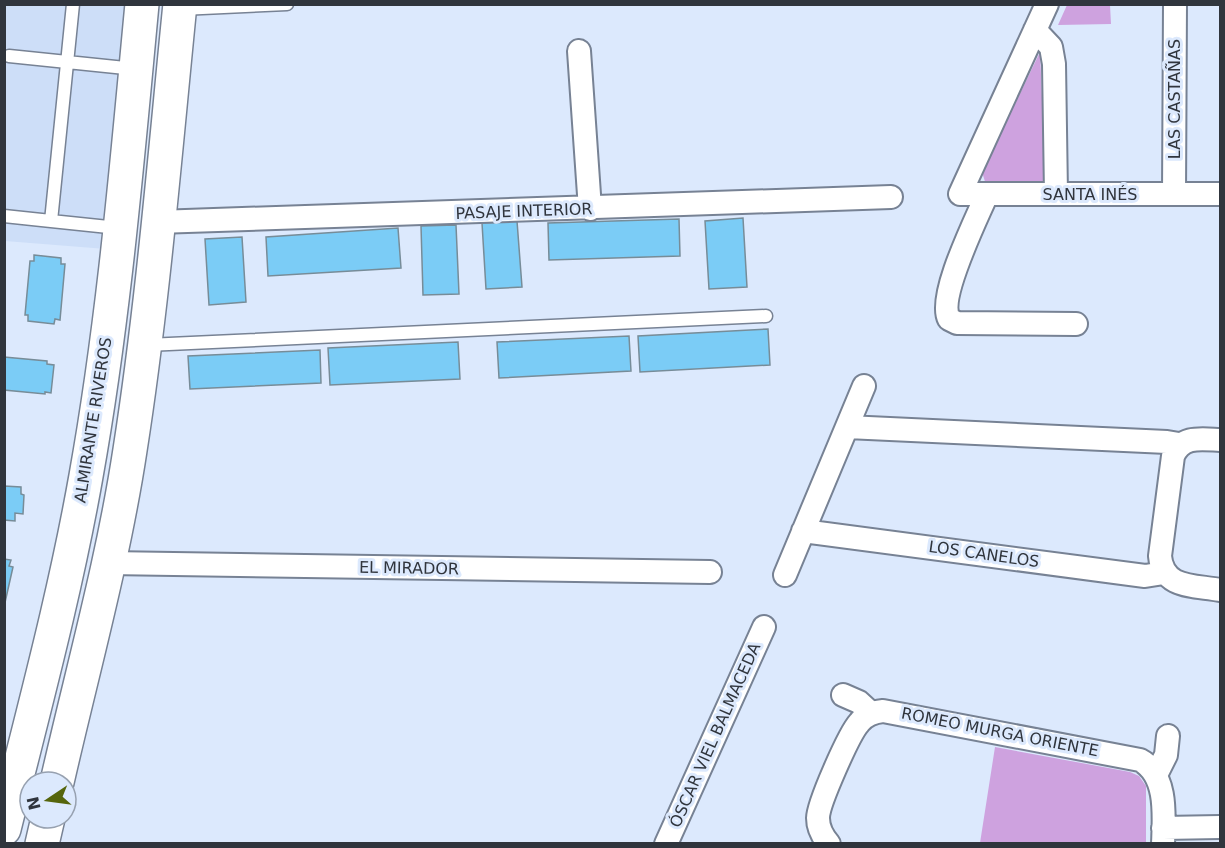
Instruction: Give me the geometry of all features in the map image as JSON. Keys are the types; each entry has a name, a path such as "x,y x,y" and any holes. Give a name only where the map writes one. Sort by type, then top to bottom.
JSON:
{"main road":[{"name":"ALMIRANTE RIVEROS","path":"4,829 56,616 86,477 120,228 142,4"},
{"path":"60,770 108,563 128,462 150,294 180,7"},
{"path":"128,157 136,168 155,175 162,174"},
{"path":"112,290 150,294"},
{"path":"56,616 86,629 90,638"}],"street":[{"path":"1047,4 1035,30 1051,47 1054,64 1056,194"},
{"name":"LAS CASTAÑAS","path":"1174,4 1174,194"},
{"name":"SANTA INÉS","path":"1035,30 960,194 1221,194"},
{"path":"579,51 590,209"},
{"path":"987,194 957,264 946,309 949,319 957,323 1076,324"},
{"name":"PASAJE INTERIOR","path":"157,222 891,197"},
{"path":"785,575 864,386"},
{"path":"847,427 1179,444 1195,439 1221,440"},
{"path":"1164,573 1160,556 1173,456 1179,444"},
{"name":"LOS CANELOS","path":"803,531 1145,576 1164,573 1174,582 1221,590"},
{"name":"EL MIRADOR","path":"108,563 710,572"},
{"name":"ÓSCAR VIEL BALMACEDA","path":"666,843 764,627"},
{"path":"827,843 818,823 820,805 854,729 861,720 872,713 859,702 843,695"},
{"name":"ROMEO MURGA ORIENTE","path":"872,713 889,711 1133,757 1147,763 1156,775"},
{"path":"1168,736 1166,755 1156,775 1161,793 1163,836 1221,828"}],"lane":[{"path":"51,221 73,4"},
{"path":"180,7 287,4"},
{"path":"9,56 136,69"},
{"path":"4,216 120,228"},
{"path":"144,345 766,316"}],"shaded area":[{"path":"4,5 131,5 106,249 5,241"},
{"path":"1067,5 1110,5 1111,24 1058,25"},
{"path":"1040,52 1046,187 987,188 982,172"},
{"path":"995,747 1130,772 1139,776 1146,786 1146,843 980,843"}],"building":[{"path":"743,218 747,287 709,289 705,221"},
{"path":"679,219 680,256 549,260 548,223"},
{"path":"517,221 522,287 486,289 482,223"},
{"path":"456,225 459,294 423,295 421,226"},
{"path":"398,228 401,268 268,276 266,237"},
{"path":"242,237 246,302 209,305 205,239"},
{"path":"34,255 61,258 61,264 65,264 60,320 55,319 54,324 28,321 28,315 25,315 30,261 34,261"},
{"path":"768,329 770,365 640,372 638,336"},
{"path":"629,336 631,371 499,378 497,342"},
{"path":"458,342 460,379 330,385 328,348"},
{"path":"320,350 321,383 190,389 188,356"},
{"path":"4,357 47,361 47,364 54,365 51,393 4,390"},
{"path":"4,486 21,487 21,494 24,495 23,514 15,513 15,521 4,520"},
{"path":"4,559 11,560 9,566 13,567 4,607"}]}
